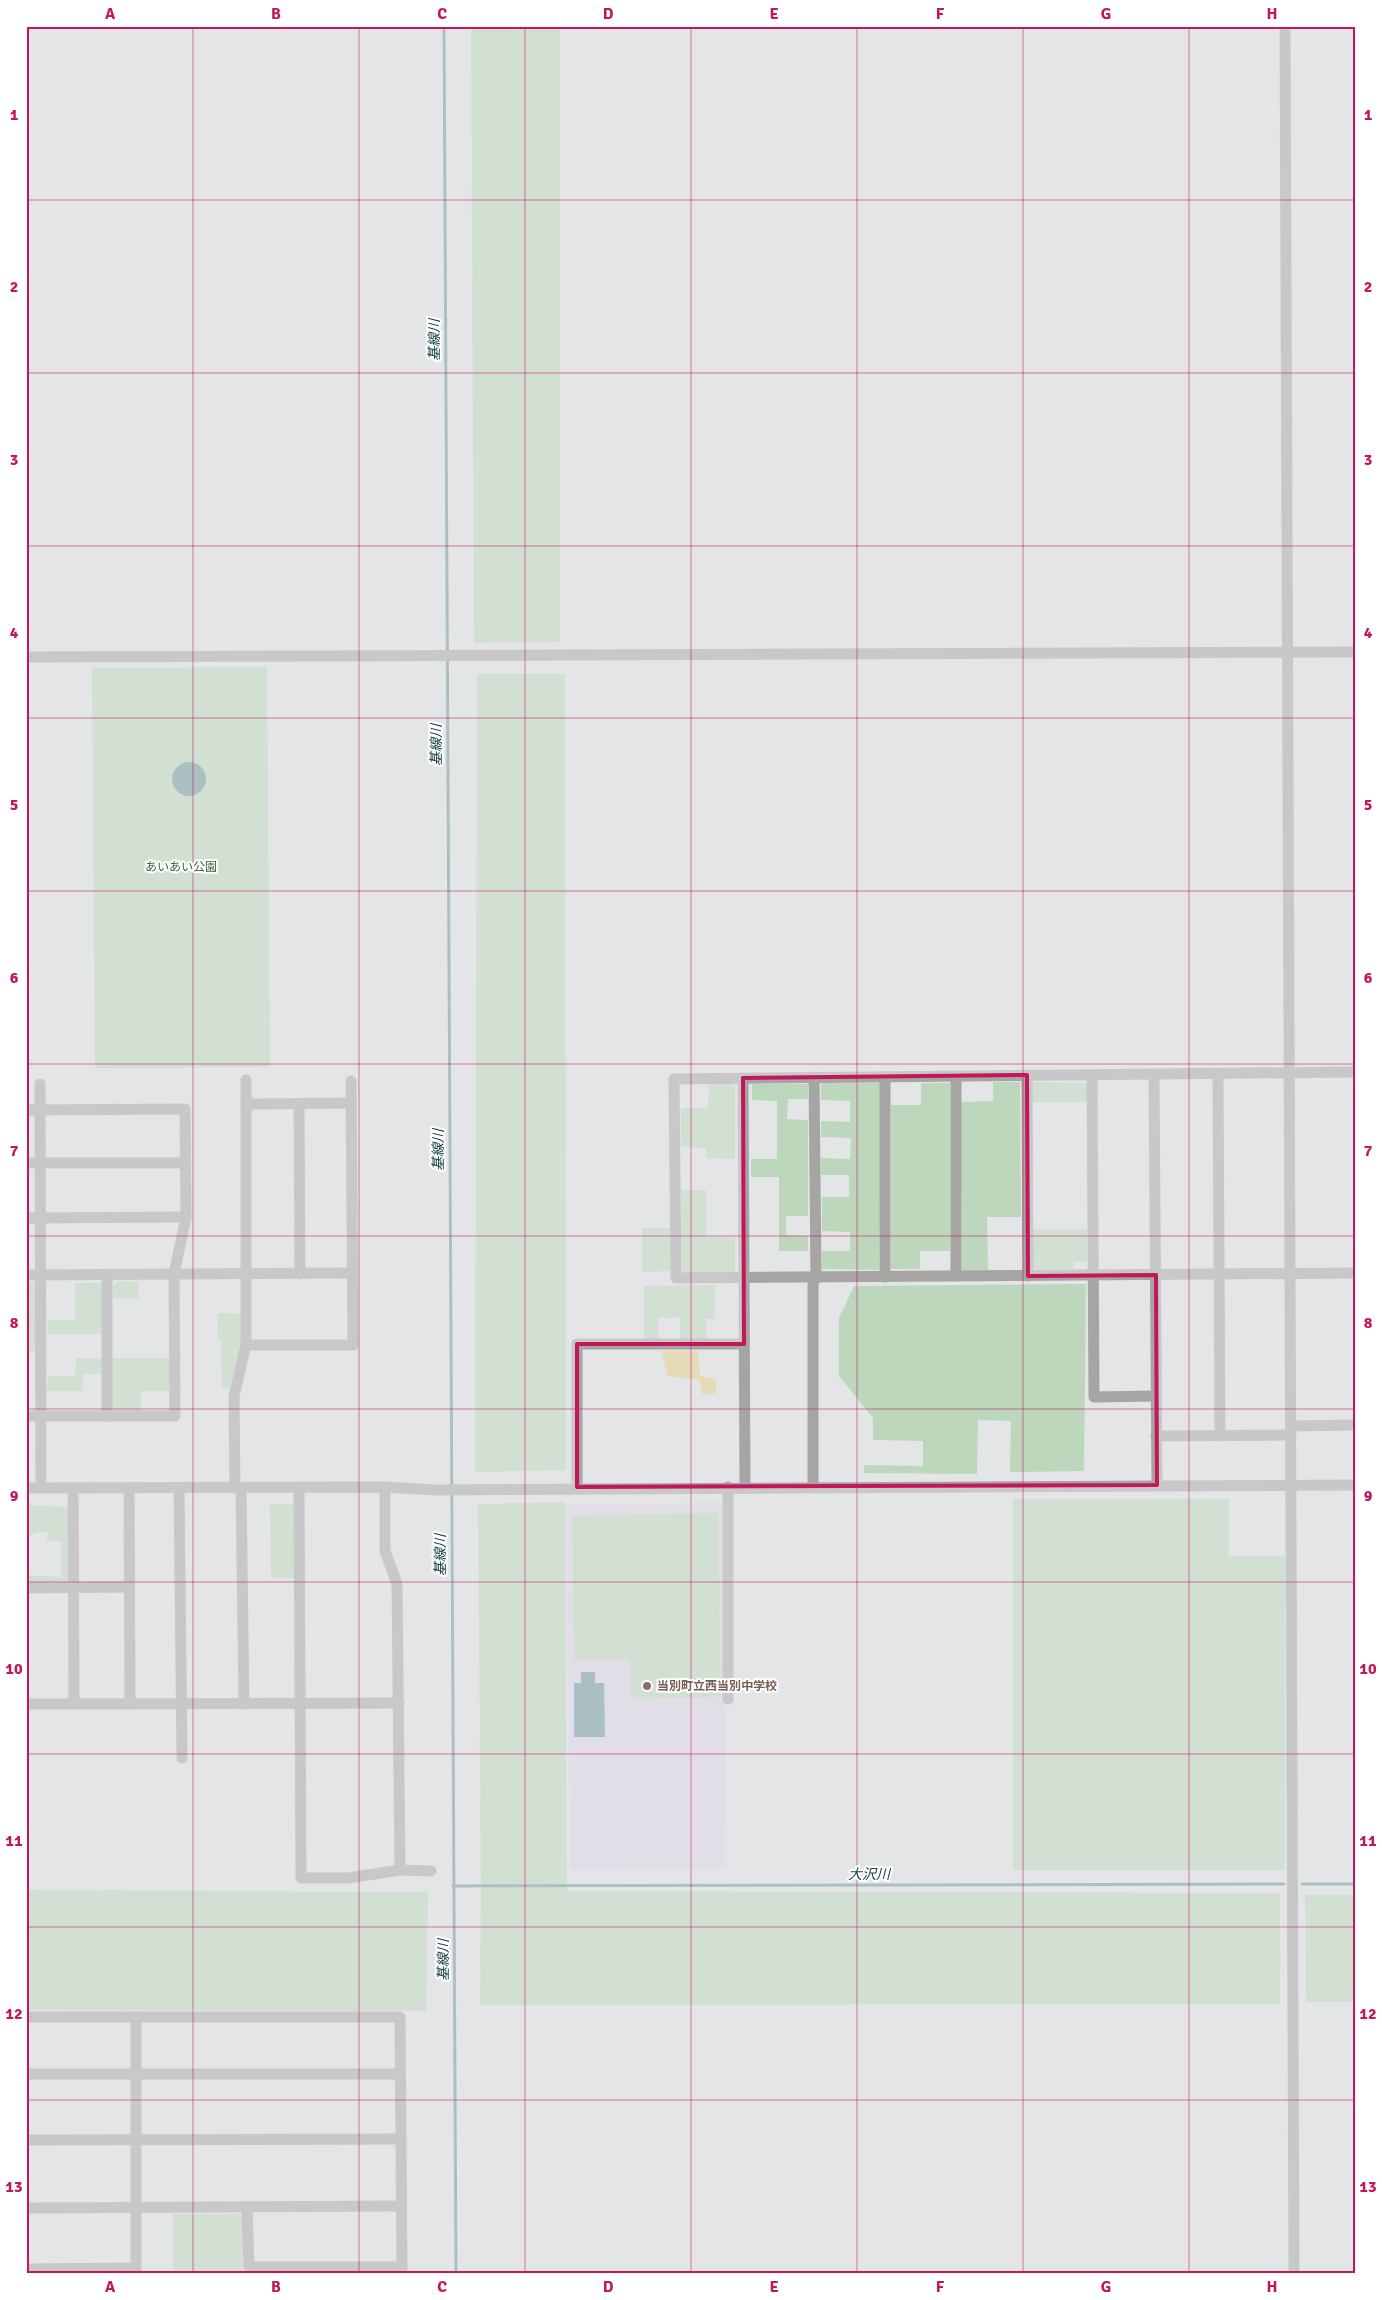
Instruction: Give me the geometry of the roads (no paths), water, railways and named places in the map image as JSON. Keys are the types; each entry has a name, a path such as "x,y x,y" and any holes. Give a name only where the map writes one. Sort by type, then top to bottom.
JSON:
{"street":[{"path":"1284,26 1294,2274"},
{"path":"26,657 1356,652"},
{"path":"1356,1072 674,1078 676,1278 1356,1273"},
{"path":"1154,1074 1157,1485"},
{"path":"1218,1074 1220,1436"},
{"path":"1027,1075 1028,1276"},
{"path":"1092,1075 1094,1397 1156,1396"},
{"path":"956,1076 956,1276"},
{"path":"813,1486 813,1284 816,1277 814,1077"},
{"path":"885,1077 885,1276"},
{"path":"743,1078 745,1487"},
{"path":"244,1704 234,1396 246,1345 246,1080"},
{"path":"246,1345 353,1345 351,1081"},
{"path":"40,1084 41,1488"},
{"path":"246,1104 351,1103"},
{"path":"299,1104 300,1274"},
{"path":"26,1110 185,1109 186,1163 186,1217 174,1274 175,1416 26,1416"},
{"path":"26,1163 186,1163"},
{"path":"26,1218 186,1217"},
{"path":"26,1275 352,1273"},
{"path":"107,1416 108,1275"},
{"path":"577,1487 577,1344 744,1344"},
{"path":"1156,1436 1220,1436 1356,1425"},
{"path":"26,1488 385,1488 435,1490 577,1487 1356,1484"},
{"path":"728,1487 728,1699"},
{"path":"73,1488 74,1704"},
{"path":"129,1488 130,1704"},
{"path":"179,1488 182,1758"},
{"path":"299,1488 301,1878 348,1878 400,1870 431,1872"},
{"path":"385,1488 385,1551 397,1584 400,1870"},
{"path":"26,1588 130,1588"},
{"path":"26,1704 399,1703"},
{"path":"26,2017 400,2017 402,2270 249,2267 247,2207"},
{"path":"26,2269 136,2271 136,2017"},
{"path":"26,2074 400,2074"},
{"path":"26,2140 401,2139"},
{"path":"26,2208 401,2206"}],"water":[{"path":"189,762 196,763 201,767 205,772 205,786 201,791 196,795 189,796 182,795 177,791 173,786 172,779 173,772 177,767 182,763"},
{"path":"581,1672 595,1672 595,1683 604,1683 605,1737 574,1737 574,1683 581,1683"}],"waterway":[{"name":"基線川","path":"444,26 456,2274"},
{"name":"大沢川","path":"453,1886 1284,1884"},
{"name":"大沢川","path":"1302,1884 1356,1884"}],"place":[{"name":"当別町立西当別中学校","path":"647,1686"}],"park label":[{"name":"あいあい公園","path":"181,867"}]}
